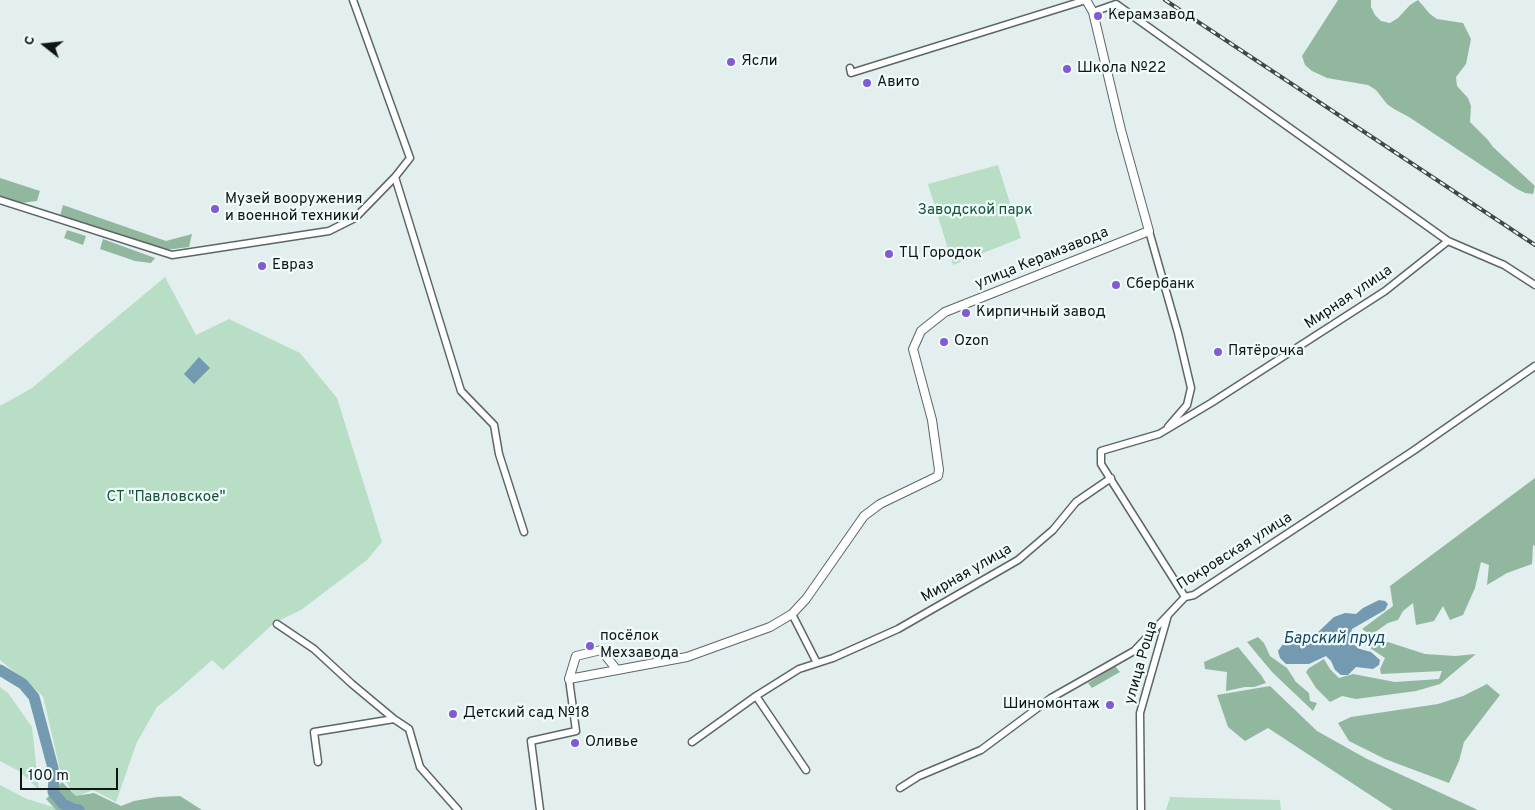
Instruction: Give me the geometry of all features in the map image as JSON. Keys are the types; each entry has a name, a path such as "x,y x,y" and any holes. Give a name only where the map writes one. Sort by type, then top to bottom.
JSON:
{"street":[{"path":"0,200 172,255 330,231 355,218 410,158 353,0"},
{"path":"850,68 851,73 1086,0 1093,12 1121,130 1178,333 1191,388 1187,405 1164,431"},
{"path":"1093,12 1116,4 1448,241 1504,265 1535,285"},
{"path":"394,177 462,391 494,425 499,454 524,532"},
{"name":"улица Керамзавода","path":"792,614 806,599 864,516 880,504 938,476 932,420 913,349 921,331 945,312 1149,231"},
{"name":"Мирная улица","path":"1185,597 1101,464 1101,451 1164,431 1211,403 1386,291 1448,241"},
{"name":"Покровская улица","path":"900,788 919,776 981,750 1051,698 1134,651 1185,597 1194,595 1398,461 1535,366"},
{"name":"Мирная улица","path":"692,742 756,696 799,669 898,629 1018,560 1053,530 1076,502 1111,478"},
{"name":"улица Роща","path":"1141,810 1140,714 1169,612"},
{"path":"569,679 687,657 770,627 792,614 817,663"},
{"path":"277,624 314,649 352,684 409,729 420,767 458,810"},
{"path":"540,810 531,741 576,731 569,679 576,656 601,650 616,670"},
{"path":"756,696 806,770"},
{"path":"318,762 314,732 394,719"}],"green space":[{"path":"1338,0 1371,0 1371,7 1375,15 1381,21 1390,23 1418,0 1437,19 1463,23 1471,39 1466,64 1456,77 1457,86 1468,98 1471,106 1470,122 1493,147 1535,186 1533,194 1517,189 1394,109 1387,104 1376,90 1368,85 1327,78 1312,71 1305,65 1302,56"},
{"name":"Заводской парк","path":"998,165 1021,238 953,265 928,184"},
{"path":"0,178 40,191 37,201 21,203 0,196"},
{"path":"63,205 166,241 192,234 189,247 166,250 60,216"},
{"path":"67,230 86,236 83,245 64,238"},
{"path":"103,239 155,258 151,263 135,261 100,249"},
{"name":"СТ \"Павловское\"","path":"165,277 196,335 229,319 300,353 337,398 382,542 367,560 301,610 274,623 223,670 212,660 157,707 137,742 116,802 93,790 76,797 61,774 43,696 0,660 0,406 32,388"},
{"path":"1535,478 1535,546 1533,545 1532,564 1507,573 1487,585 1489,565 1481,562 1475,588 1463,615 1450,620 1443,606 1434,621 1416,625 1413,603 1403,611 1398,620 1388,623 1371,635 1362,629 1393,606 1390,586"},
{"path":"1258,637 1264,643 1270,656 1287,668 1296,682 1309,693 1310,701 1317,703 1313,711 1272,672 1247,642"},
{"path":"1388,642 1425,654 1455,656 1476,654 1440,684 1416,691 1356,699 1342,696 1330,702 1316,688 1306,672 1324,659 1339,678 1353,674 1395,682 1439,679 1442,671 1381,674 1380,669 1385,658 1364,644"},
{"path":"1238,647 1266,683 1254,687 1226,691 1227,672 1205,669 1204,662"},
{"path":"1115,666 1120,672 1092,688 1088,683"},
{"path":"1487,684 1500,695 1464,742 1459,761 1449,783 1385,759 1349,741 1338,723 1351,717 1438,704 1463,696"},
{"path":"1270,686 1317,731 1367,759 1478,810 1393,810 1268,728 1245,741 1228,727 1217,695"},
{"path":"0,687 8,693 32,727 39,790 19,771 0,761"},
{"path":"62,782 76,796 94,793 121,806 134,801 157,797 180,796 202,810 56,810 46,799"},
{"path":"0,785 27,799 63,810 0,810"},
{"path":"1170,797 1280,800 1281,810 1166,810"}],"water":[{"path":"199,357 210,368 194,384 184,374"},
{"name":"Барский пруд","path":"1379,600 1385,601 1388,604 1385,610 1352,629 1350,636 1353,644 1360,649 1371,652 1380,660 1379,665 1373,669 1356,667 1348,675 1341,675 1335,670 1331,661 1326,656 1309,664 1286,664 1280,658 1278,651 1283,644 1315,635 1334,617 1345,613 1356,614"}],"waterway":[{"path":"0,670 23,684 34,697 53,768 53,792 63,804 79,810"}],"railway":[{"path":"1165,0 1535,245"}],"place":[{"name":"Керамзавод","path":"1098,16"},
{"name":"Ясли","path":"731,62"},
{"name":"Школа №22","path":"1067,69"},
{"name":"Авито","path":"867,83"},
{"name":"Музей вооружения и военной техники","path":"215,209"},
{"name":"ТЦ Городок","path":"889,254"},
{"name":"Евраз","path":"262,266"},
{"name":"Сбербанк","path":"1116,285"},
{"name":"Кирпичный завод","path":"966,313"},
{"name":"Ozon","path":"944,342"},
{"name":"Пятёрочка","path":"1218,352"},
{"name":"посёлок Мехзавода","path":"590,646"},
{"name":"Шиномонтаж","path":"1110,705"},
{"name":"Детский сад №18","path":"453,714"},
{"name":"Оливье","path":"575,743"}]}
